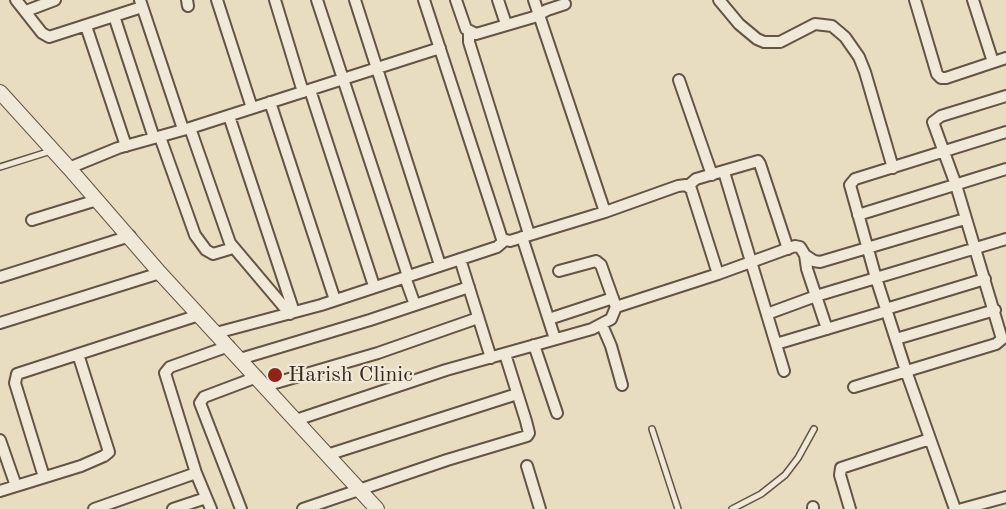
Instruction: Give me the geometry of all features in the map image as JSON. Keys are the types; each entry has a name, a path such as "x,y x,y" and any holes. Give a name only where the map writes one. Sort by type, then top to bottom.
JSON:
{"street":[{"path":"16,0 42,33 49,37 114,16 141,4 225,233 233,248 292,313"},
{"path":"26,11 55,0"},
{"path":"217,0 252,108"},
{"path":"275,0 374,286"},
{"path":"317,0 415,305"},
{"path":"355,0 440,265"},
{"path":"424,0 504,241"},
{"path":"456,0 464,26 469,32 476,34 540,15 565,4"},
{"path":"498,0 506,24"},
{"path":"534,0 605,212"},
{"path":"719,0 739,24 757,39 765,42 780,42 815,24 832,26 845,37 854,48 862,65 893,168"},
{"path":"915,0 939,77 946,78 1006,58"},
{"path":"973,0 993,62"},
{"path":"114,16 157,138 195,235 206,250 213,254 233,248"},
{"path":"86,26 126,146"},
{"path":"469,32 469,42 555,339"},
{"path":"69,168 126,146 229,116 440,48"},
{"path":"679,80 712,175"},
{"path":"0,93 130,236 160,273 377,509"},
{"path":"854,387 1000,342 1002,335 976,248 944,150 934,127 936,118 1006,96"},
{"path":"270,102 335,300"},
{"path":"229,116 292,313"},
{"path":"955,509 906,371 850,188 852,181 1006,132"},
{"path":"216,333 335,300 496,247 504,241 605,212 678,186 688,186 696,179 755,162 760,164 788,249"},
{"path":"858,215 1006,169"},
{"path":"724,172 784,371"},
{"path":"688,186 691,189 718,274"},
{"path":"32,220 96,200"},
{"path":"549,319 718,274 797,246 816,262 868,249 965,219"},
{"path":"0,277 130,236"},
{"path":"767,314 816,296 1006,239"},
{"path":"805,255 827,329"},
{"path":"460,259 491,358"},
{"path":"296,420 602,325 611,319 615,302 601,265 596,261 559,271"},
{"path":"0,323 160,273"},
{"path":"776,344 985,279"},
{"path":"240,359 469,288"},
{"path":"896,339 995,310"},
{"path":"44,477 15,383 16,376 20,372 199,315"},
{"path":"241,509 200,403 204,397 378,353 478,318"},
{"path":"602,325 611,346 622,385"},
{"path":"534,345 557,413"},
{"path":"173,509 209,504 195,473 165,373 170,367 229,346"},
{"path":"0,491 81,466 109,452 78,354"},
{"path":"303,509 447,460 525,438 529,433 505,354"},
{"path":"327,455 517,394"},
{"path":"850,509 840,474 841,468 930,439"},
{"path":"0,440 16,486"},
{"path":"526,466 540,509"},
{"path":"94,509 195,473"},
{"path":"962,509 1006,497"}],"lane":[{"path":"0,167 53,151"},
{"path":"652,429 678,509"},
{"path":"732,509 761,494 785,475 798,458 814,429"}],"place":[{"name":"Harish Clinic","path":"275,375"}]}
